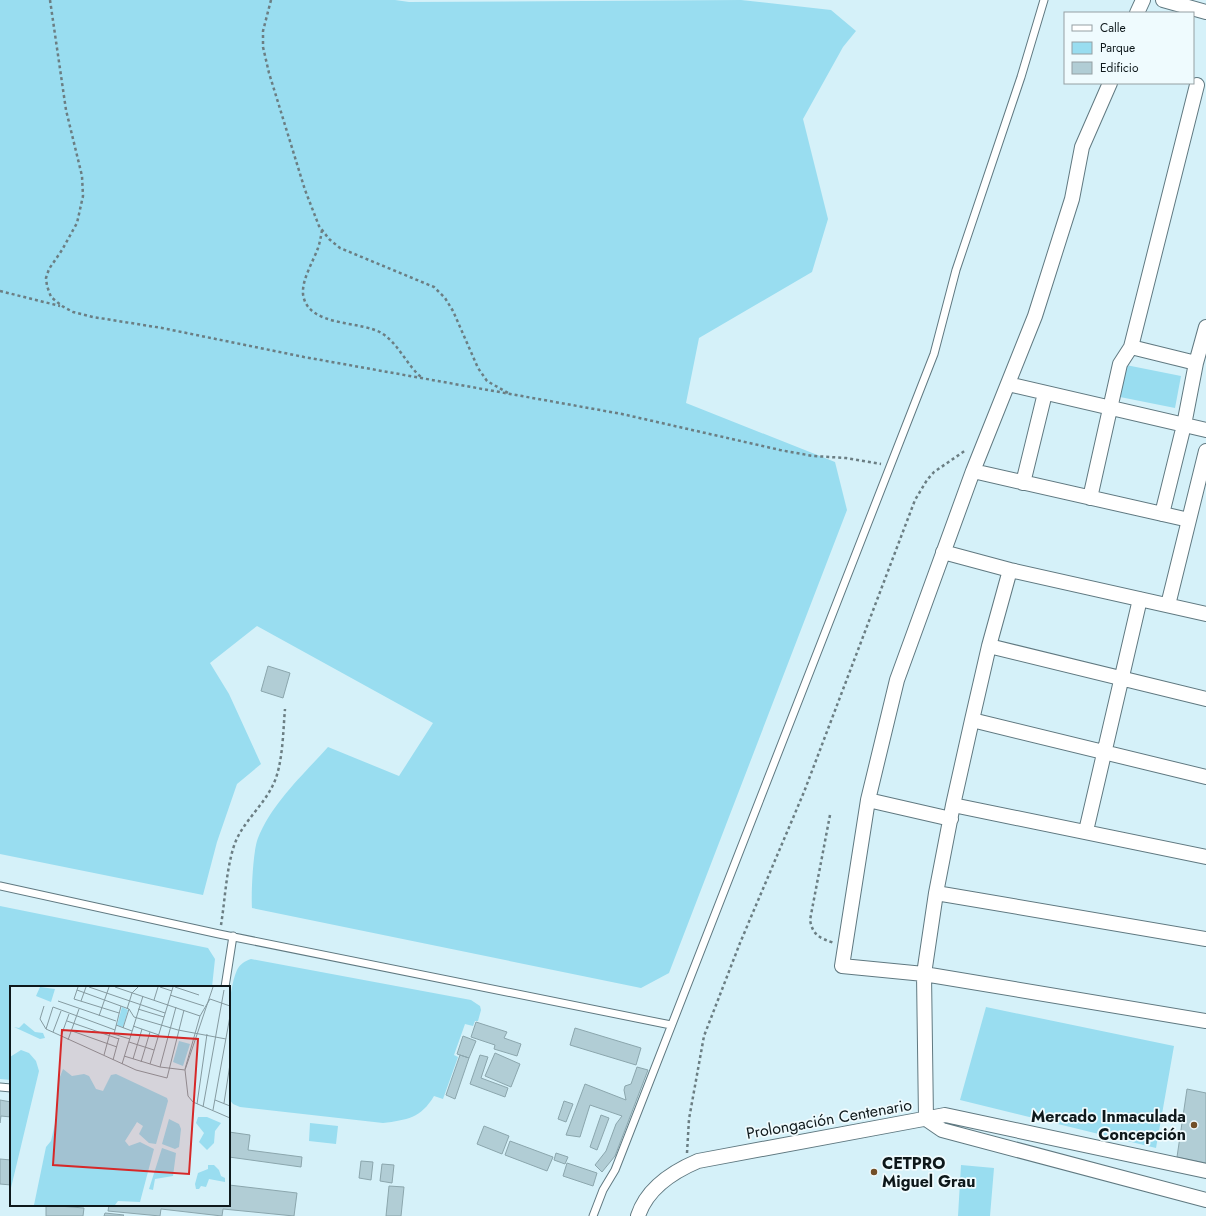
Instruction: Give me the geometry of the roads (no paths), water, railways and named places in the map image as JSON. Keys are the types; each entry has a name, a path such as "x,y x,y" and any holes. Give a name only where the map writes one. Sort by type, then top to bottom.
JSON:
{"street":[{"path":"1137,12 1143,0"},
{"path":"1163,0 1206,12"},
{"path":"1110,84 1082,146 1072,199 1036,316 973,471 897,680 868,800 842,966 924,974 1206,1021"},
{"path":"1090,498 1120,364 1131,347 1198,85"},
{"path":"1162,514 1184,425 1196,362 1206,327"},
{"path":"1131,347 1196,362"},
{"path":"1008,384 1206,430"},
{"path":"1023,482 1046,393"},
{"path":"1168,606 1205,458"},
{"path":"973,471 1189,520"},
{"path":"943,552 1010,570 1206,614"},
{"path":"1010,570 989,646 972,720 936,893 924,974 926,1119 945,1115 1206,1171"},
{"path":"1086,831 1140,599"},
{"path":"989,646 1206,699"},
{"path":"972,720 1206,777"},
{"path":"868,800 1086,831 1206,856"},
{"path":"936,893 1206,939"},
{"name":"Prolongación Centenario","path":"638,1216 642,1205 659,1183 678,1170 698,1161 926,1119 942,1130 1206,1200"}],"lane":[{"path":"593,1216 603,1190 615,1170 934,354 956,270 1018,84 1044,0"},
{"path":"0,886 219,934 671,1025"},
{"path":"225,986 233,936"},
{"path":"0,1087 10,1088"}],"place":[{"name":"Mercado Inmaculada Concepción","path":"1194,1125"},
{"name":"CETPRO Miguel Grau","path":"874,1172"}]}
